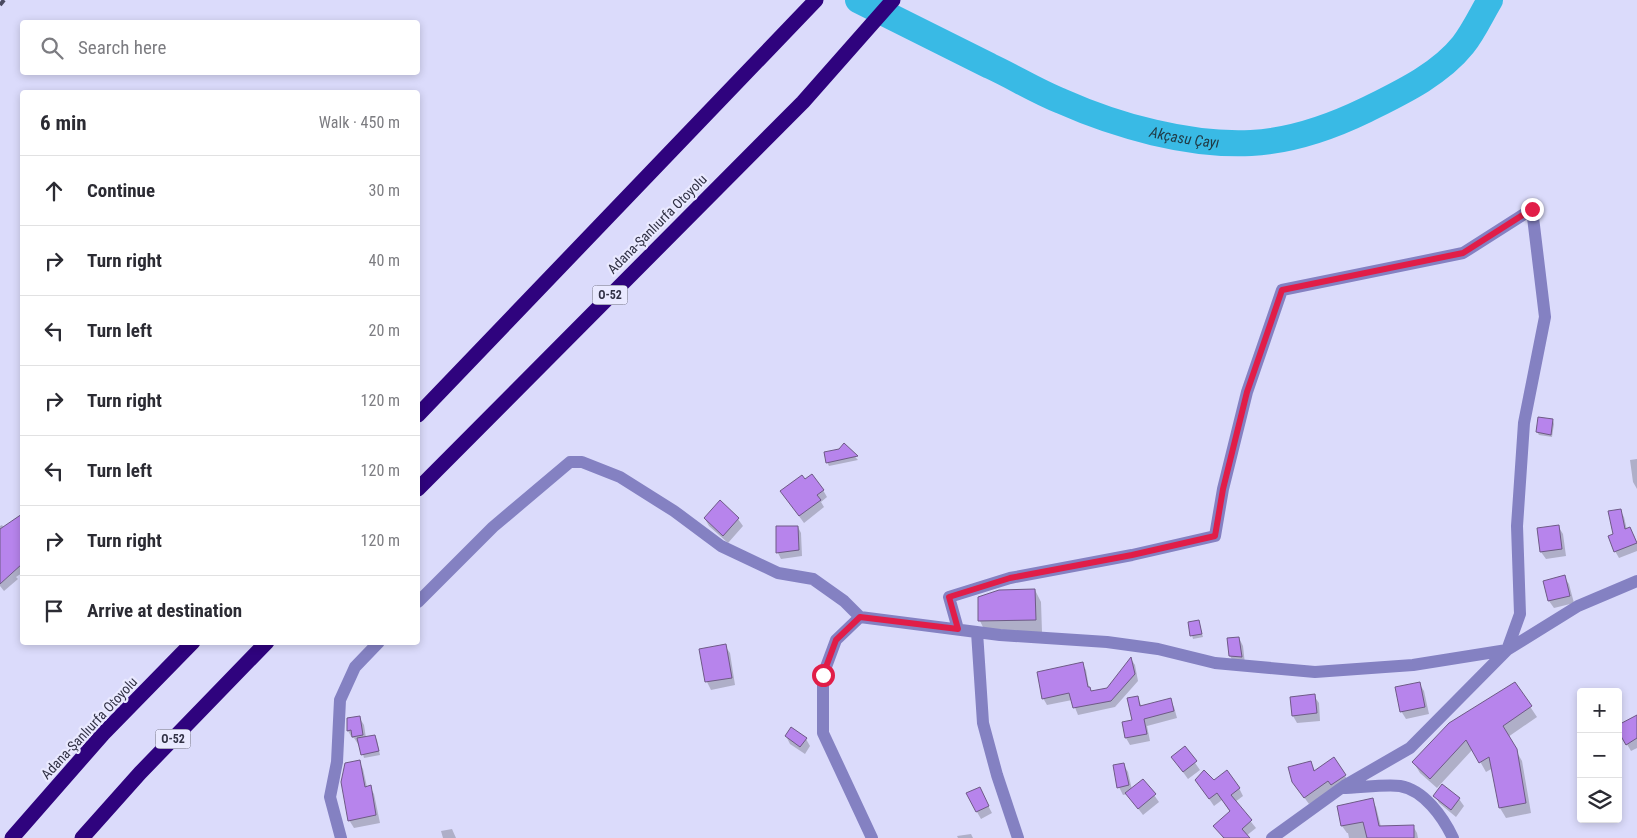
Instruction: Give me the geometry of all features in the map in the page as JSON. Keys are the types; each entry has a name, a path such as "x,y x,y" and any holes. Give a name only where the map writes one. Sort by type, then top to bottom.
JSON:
{"highway":[{"path":"420,413 816,0"},
{"name":"Adana-Şanlıurfa Otoyolu","path":"420,487 803,102 893,0"},
{"name":"Adana-Şanlıurfa Otoyolu","path":"12,838 103,734 190,645"},
{"name":"O-52","path":"82,838 140,773 264,645"}],"street":[{"path":"958,629 949,597 1010,578 1132,555 1215,536 1223,489 1247,392 1282,290 1463,253 1532,209 1545,317 1524,423 1517,526 1520,614 1507,650"},
{"path":"420,600 493,527 570,462 582,462 620,477 674,512 721,546 778,573 813,579 844,601 860,617 1053,640 1107,642 1158,649 1215,663 1315,672 1413,665 1507,650"},
{"path":"1272,838 1342,788 1410,748 1507,650 1578,606 1637,581"},
{"path":"860,617 836,640 823,675 823,733 872,838"},
{"path":"977,632 984,723 997,775 1018,838"},
{"path":"341,838 330,797 337,762 340,700 355,667 376,645"},
{"path":"1342,788 1401,786 1426,798 1453,838"}],"building":[{"path":"1538,417 1553,419 1551,435 1536,432"},
{"path":"844,443 858,456 826,463 824,452 839,449"},
{"path":"812,474 824,490 817,495 821,500 799,516 780,491 802,475 805,479"},
{"path":"720,500 739,518 723,536 704,518"},
{"path":"1621,509 1625,529 1630,527 1637,543 1614,552 1608,536 1613,534 1608,511"},
{"path":"20,515 20,566 0,584 0,529"},
{"path":"1559,525 1562,549 1540,552 1537,528"},
{"path":"776,526 798,526 799,550 776,553"},
{"path":"1565,575 1570,596 1548,601 1543,581"},
{"path":"1035,589 1036,620 978,621 978,597 999,590"},
{"path":"1199,620 1202,634 1190,636 1188,622"},
{"path":"1239,637 1242,657 1229,656 1227,638"},
{"path":"726,644 732,678 705,682 699,649"},
{"path":"1131,657 1135,674 1111,701 1073,708 1069,693 1042,699 1037,672 1083,662 1088,687 1090,687 1091,691 1107,688"},
{"path":"1420,682 1425,707 1400,712 1395,687"},
{"path":"1515,682 1532,706 1503,726 1517,749 1526,803 1499,808 1489,757 1479,763 1466,740 1430,779 1412,762 1449,723"},
{"path":"1315,694 1317,713 1292,716 1290,697"},
{"path":"1138,696 1140,706 1171,698 1174,711 1144,719 1147,734 1125,738 1122,722 1132,720 1127,698"},
{"path":"1637,715 1637,738 1626,745 1622,738 1622,723"},
{"path":"360,716 363,735 352,737 351,730 347,731 347,718"},
{"path":"791,727 807,738 800,747 785,736"},
{"path":"375,735 379,751 361,755 357,738"},
{"path":"1185,746 1197,761 1183,772 1171,757"},
{"path":"1334,757 1346,775 1331,785 1328,781 1304,798 1292,782 1288,767 1311,761 1314,771"},
{"path":"360,760 365,787 371,785 376,815 348,821 341,782 345,763"},
{"path":"1124,763 1129,785 1117,788 1113,765"},
{"path":"1204,770 1214,780 1227,770 1240,788 1231,795 1252,820 1242,829 1250,838 1224,838 1213,826 1230,811 1217,793 1209,799 1195,780"},
{"path":"1143,779 1156,794 1138,809 1125,793"},
{"path":"1442,784 1460,798 1451,810 1433,796"},
{"path":"980,787 989,806 976,812 966,793"},
{"path":"1373,798 1379,826 1414,825 1414,838 1367,838 1363,822 1341,826 1337,806"}],"waterway":[{"name":"Akçasu Çayı","path":"858,0 1043,93 1106,119 1178,138 1227,143 1266,142 1310,132 1353,116 1405,90 1431,74 1453,56 1471,34 1490,0"}],"railway":[{"path":"0,5 4,0"}],"route":[{"path":"823,675 836,640 860,617 958,629 949,597 1010,578 1132,555 1215,536 1223,489 1247,392 1282,290 1463,253 1532,209"}]}
